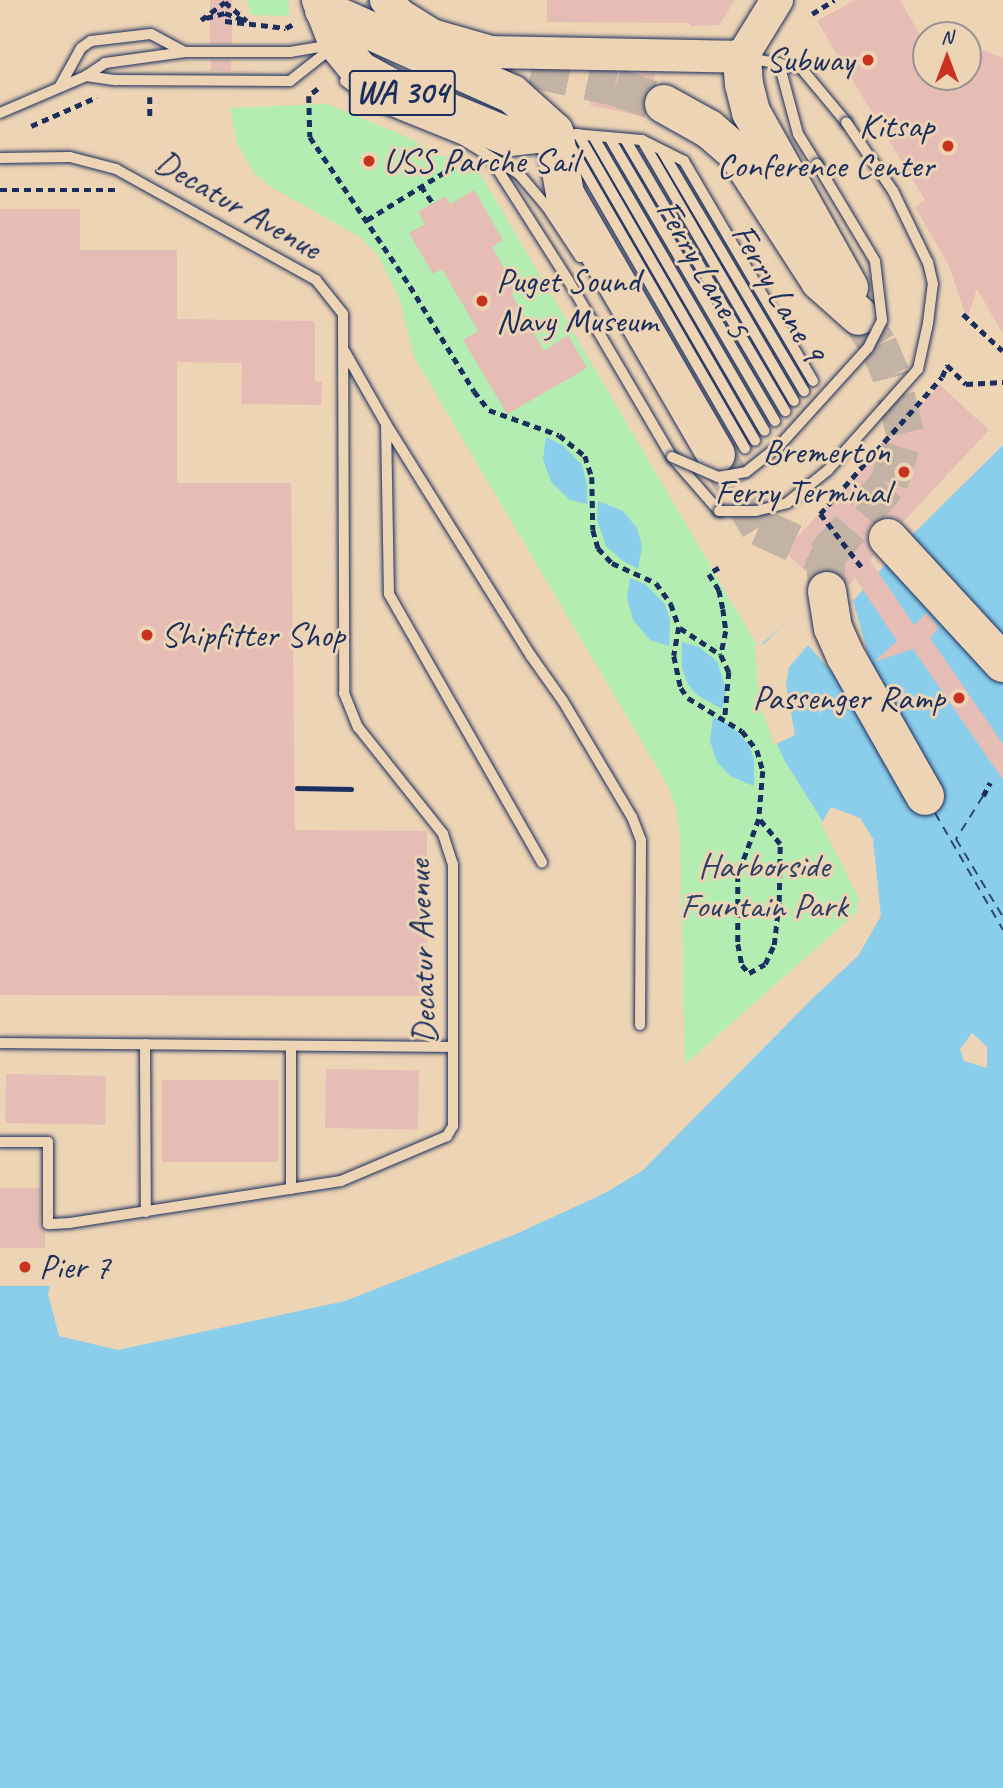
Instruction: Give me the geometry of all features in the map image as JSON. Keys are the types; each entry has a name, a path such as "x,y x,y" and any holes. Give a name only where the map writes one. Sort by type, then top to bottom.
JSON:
{"highway":[{"name":"WA 304","path":"357,23 359,70 395,90 509,137 563,139"},
{"path":"664,104 709,129 737,153 820,281 859,316 845,274 767,146 751,112 744,84 760,60"},
{"path":"563,139 572,193 730,451"},
{"path":"887,538 1003,663"},
{"path":"827,591 833,628 845,655 925,796"}],"main road":[{"path":"357,23 432,35 491,52 760,60 777,0"}],"lane":[{"path":"0,113 86,76 105,63 185,52 290,52 357,23"},
{"path":"86,76 116,80 290,81 357,23"},
{"path":"357,23 340,70 345,81 377,105 463,140 519,174 547,207 586,268"},
{"path":"60,86 81,48 92,41 151,34 185,52"},
{"path":"488,154 568,280 672,457 719,511 756,512 787,503 828,470 918,369 929,323 933,284 928,263 893,191 846,122 801,68 760,60"},
{"path":"672,457 718,477 746,472 780,446 868,348 881,320 875,261 799,134 760,60"},
{"name":"WA 304","path":"563,139 593,136 642,140 684,161 813,381"},
{"name":"Ferry Lane 5","path":"593,136 765,431"},
{"path":"609,137 775,421"},
{"path":"563,139 755,441"},
{"path":"563,139 730,451"},
{"path":"625,139 785,411"},
{"path":"642,140 794,401"},
{"name":"Ferry Lane 9","path":"663,151 804,391"},
{"name":"Decatur Avenue","path":"0,158 70,157 116,169 316,280 343,314 341,454 344,694 358,727 443,834 453,864 453,1126 447,1136 341,1181 146,1212 48,1224 48,1142 0,1142"},
{"path":"344,351 386,424 531,656 563,701 632,817 641,840 640,1025"},
{"path":"386,424 389,594 542,862"},
{"path":"0,1043 453,1047"},
{"path":"145,1044 146,1212"},
{"path":"291,1046 291,1189"}],"path":[{"path":"812,14 834,0"},
{"path":"225,2 248,21 225,13 201,20 225,2"},
{"path":"225,20 285,28 357,23"},
{"path":"318,89 309,96 310,137 367,220 489,410 559,435 585,456 592,477 593,530 598,548 612,563 656,583 671,604 679,628 674,656 681,688 688,698 725,718 742,731 758,750 763,771 759,819 738,876 738,944 742,965 749,972 765,964 774,945 779,902 780,844 759,819"},
{"path":"139,97 163,96"},
{"path":"31,126 93,97 104,97"},
{"path":"150,97 150,117"},
{"path":"367,220 466,159"},
{"path":"422,186 433,203"},
{"path":"0,190 123,190"},
{"path":"963,314 1003,351"},
{"path":"861,567 820,514 942,377 947,365 966,384 1003,382"},
{"path":"719,568 709,574 719,590 726,631 721,655"},
{"path":"679,628 721,655 729,672 725,718"},
{"path":"983,796 990,783"}],"green space":[{"path":"247,0 289,0 289,16 251,15"},
{"name":"Harborside Fountain Park","path":"327,104 400,134 481,175 758,647 784,760 827,828 862,898 859,915 685,1070 680,836 676,809 668,786 414,357 400,300 378,255 360,237 273,188 254,173 237,143 230,108"}],"water":[{"path":"546,437 564,446 582,465 587,485 587,504 570,500 551,482 543,459"},
{"path":"1003,445 1003,1788 0,1788 0,1251 51,1251 51,1277 75,1288 127,1295 343,1274 595,1169 853,923 862,898 827,828 784,760 775,739 758,647 780,628 853,601 908,539"},
{"path":"598,501 623,511 637,528 642,546 638,569 623,561 606,546 597,520"},
{"path":"630,578 645,584 665,604 670,620 669,646 650,640 633,620 627,598"},
{"path":"682,642 699,647 717,661 726,690 722,709 697,695 687,683 682,668"},
{"path":"713,717 730,724 749,745 754,759 754,786 730,776 717,762 710,741"}],"pier":[{"path":"853,601 875,678 849,692 808,645 789,667 786,685 795,735 774,745 759,701 755,646 764,644 780,628"},
{"path":"831,807 860,818 873,839 881,916 858,956 642,1171 603,1194 516,1234 345,1301 118,1350 59,1336 48,1294 50,1286 0,1286 0,1251 51,1251 51,1257 54,1258 54,1275 76,1285 127,1291 342,1271 464,1203 593,1166 682,1067 856,913 859,899 821,824"},
{"path":"972,1033 987,1047 987,1068 964,1061 960,1049"}],"building":[{"path":"210,0 232,0 232,44 210,44"},
{"path":"547,0 735,0 719,25 690,26 690,23 547,22"},
{"name":"Kitsap Conference Center","path":"855,0 900,0 912,21 912,91 982,91 982,50 1003,58 1003,334 977,289 967,320 949,266 915,207 925,200 817,21"},
{"path":"211,60 231,60 231,71 211,71"},
{"path":"598,73 655,74 652,86 645,94 642,116 590,105"},
{"name":"Puget Sound Navy Museum","path":"474,190 503,240 492,247 517,290 511,293 544,351 568,335 587,368 507,414 463,340 478,331 442,269 433,274 409,233 425,224 418,212 445,196 450,204"},
{"name":"Shipfitter Shop","path":"0,209 80,209 80,250 177,250 177,319 315,321 315,381 322,382 321,405 241,404 242,363 177,362 177,483 291,483 295,830 427,831 427,996 0,995"},
{"name":"Bremerton Ferry Terminal","path":"940,385 989,430 903,522 894,517 884,517 873,522 867,531 867,542 874,555 870,560 914,625 927,613 939,628 930,638 1003,744 1003,780 913,649 874,662 897,641 855,578 848,586 843,577 834,570 823,570 811,576 784,551"},
{"path":"326,1069 419,1071 418,1130 325,1128"},
{"path":"6,1074 106,1076 105,1125 5,1123"},
{"path":"162,1080 278,1080 278,1162 162,1162"},
{"path":"0,1188 40,1188 40,1224 45,1231 45,1248 0,1248"}],"ferry route":[{"path":"983,796 956,839 1003,917"},
{"path":"935,813 1003,930"}],"tunnel":[{"path":"367,0 392,24 416,36"},
{"path":"476,57 615,87 664,104"},
{"path":"827,591 825,557 889,483 905,433 891,375 878,345 859,316"},
{"path":"716,454 759,527 825,557"}],"railway":[{"path":"297,788 351,789"}],"place":[{"name":"Subway","path":"868,60"},
{"name":"Kitsap Conference Center","path":"948,146"},
{"name":"USS Parche Sail","path":"369,161"},
{"name":"Puget Sound Navy Museum","path":"482,301"},
{"name":"Bremerton Ferry Terminal","path":"904,472"},
{"name":"Shipfitter Shop","path":"147,635"},
{"name":"Passenger Ramp","path":"959,698"},
{"name":"Pier 7","path":"25,1267"}]}
